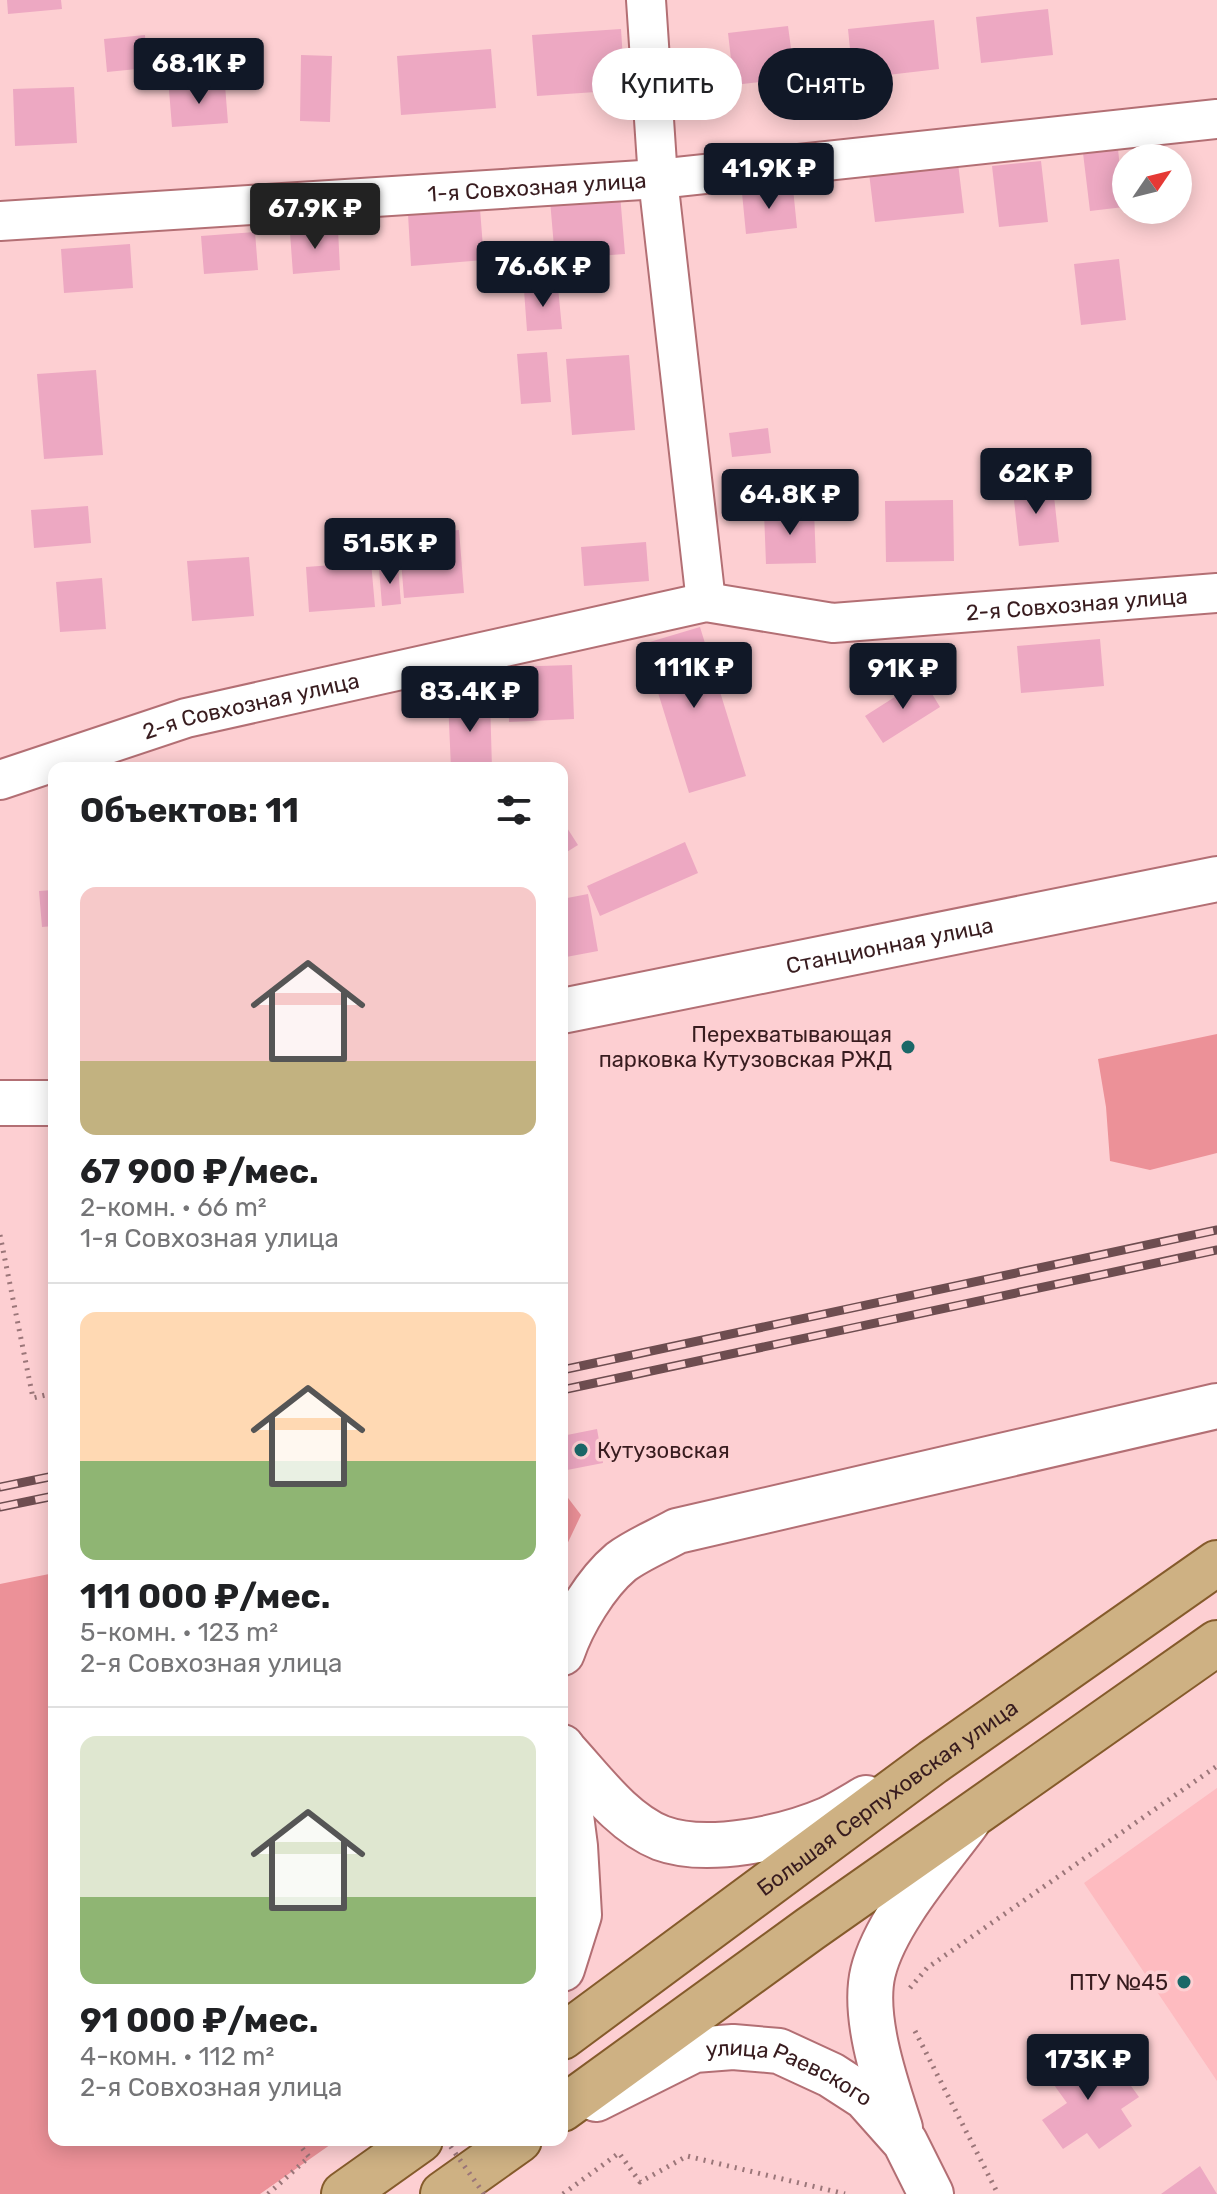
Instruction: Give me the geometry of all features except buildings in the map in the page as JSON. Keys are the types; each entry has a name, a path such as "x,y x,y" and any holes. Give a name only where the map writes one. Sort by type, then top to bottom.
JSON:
{"main road":[{"name":"Большая Серпуховская улица","path":"568,2033 933,1762 1217,1563"},
{"path":"568,2105 1217,1643"},
{"path":"344,2194 412,2146"},
{"path":"443,2194 511,2146"}],"street":[{"path":"646,0 658,179 706,602"},
{"name":"1-я Совхозная улица","path":"0,221 658,179 1217,119"},
{"name":"2-я Совхозная улица","path":"54,762 186,718 706,602 833,623 1217,593"},
{"name":"2-я Совхозная улица","path":"0,780 48,764"},
{"name":"Станционная улица","path":"568,1010 1217,879"},
{"path":"0,1103 48,1103"},
{"path":"568,1634 620,1563 677,1531 1217,1406"},
{"path":"568,1754 623,1813 660,1837 694,1846 770,1838 828,1819 933,1762"},
{"path":"568,1793 579,1915 568,1950"},
{"path":"905,2142 881,2072 871,2018 873,1973 893,1925 973,1814"},
{"name":"улица Раевского","path":"568,2114 694,2050 733,2047 779,2051 831,2075 865,2097 905,2142 931,2194"}],"path":[{"path":"0,1235 33,1398 48,1394"},
{"path":"906,1993 927,1968 1217,1766"},
{"path":"908,2018 998,2194"},
{"path":"268,2194 309,2157 301,2146"},
{"path":"450,2146 484,2194"},
{"path":"563,2194 619,2153 640,2182 687,2156 845,2194"}],"shaded area":[{"path":"1217,1034 1217,1153 1150,1170 1110,1161 1098,1059"},
{"path":"568,1498 581,1515 568,1542"},
{"path":"48,1574 48,2146 328,2146 260,2194 0,2194 0,1584"},
{"name":"ПТУ №45","path":"1217,1788 1217,2081 1084,1883"}],"railway":[{"path":"568,1369 1217,1230"},
{"path":"568,1389 1217,1250"},
{"path":"0,1487 48,1477"},
{"path":"0,1507 48,1497"}],"place":[{"name":"Перехватывающая парковка Кутузовская РЖД","path":"908,1047"},
{"name":"Кутузовская","path":"581,1450"},
{"name":"ПТУ №45","path":"1184,1982"}]}
